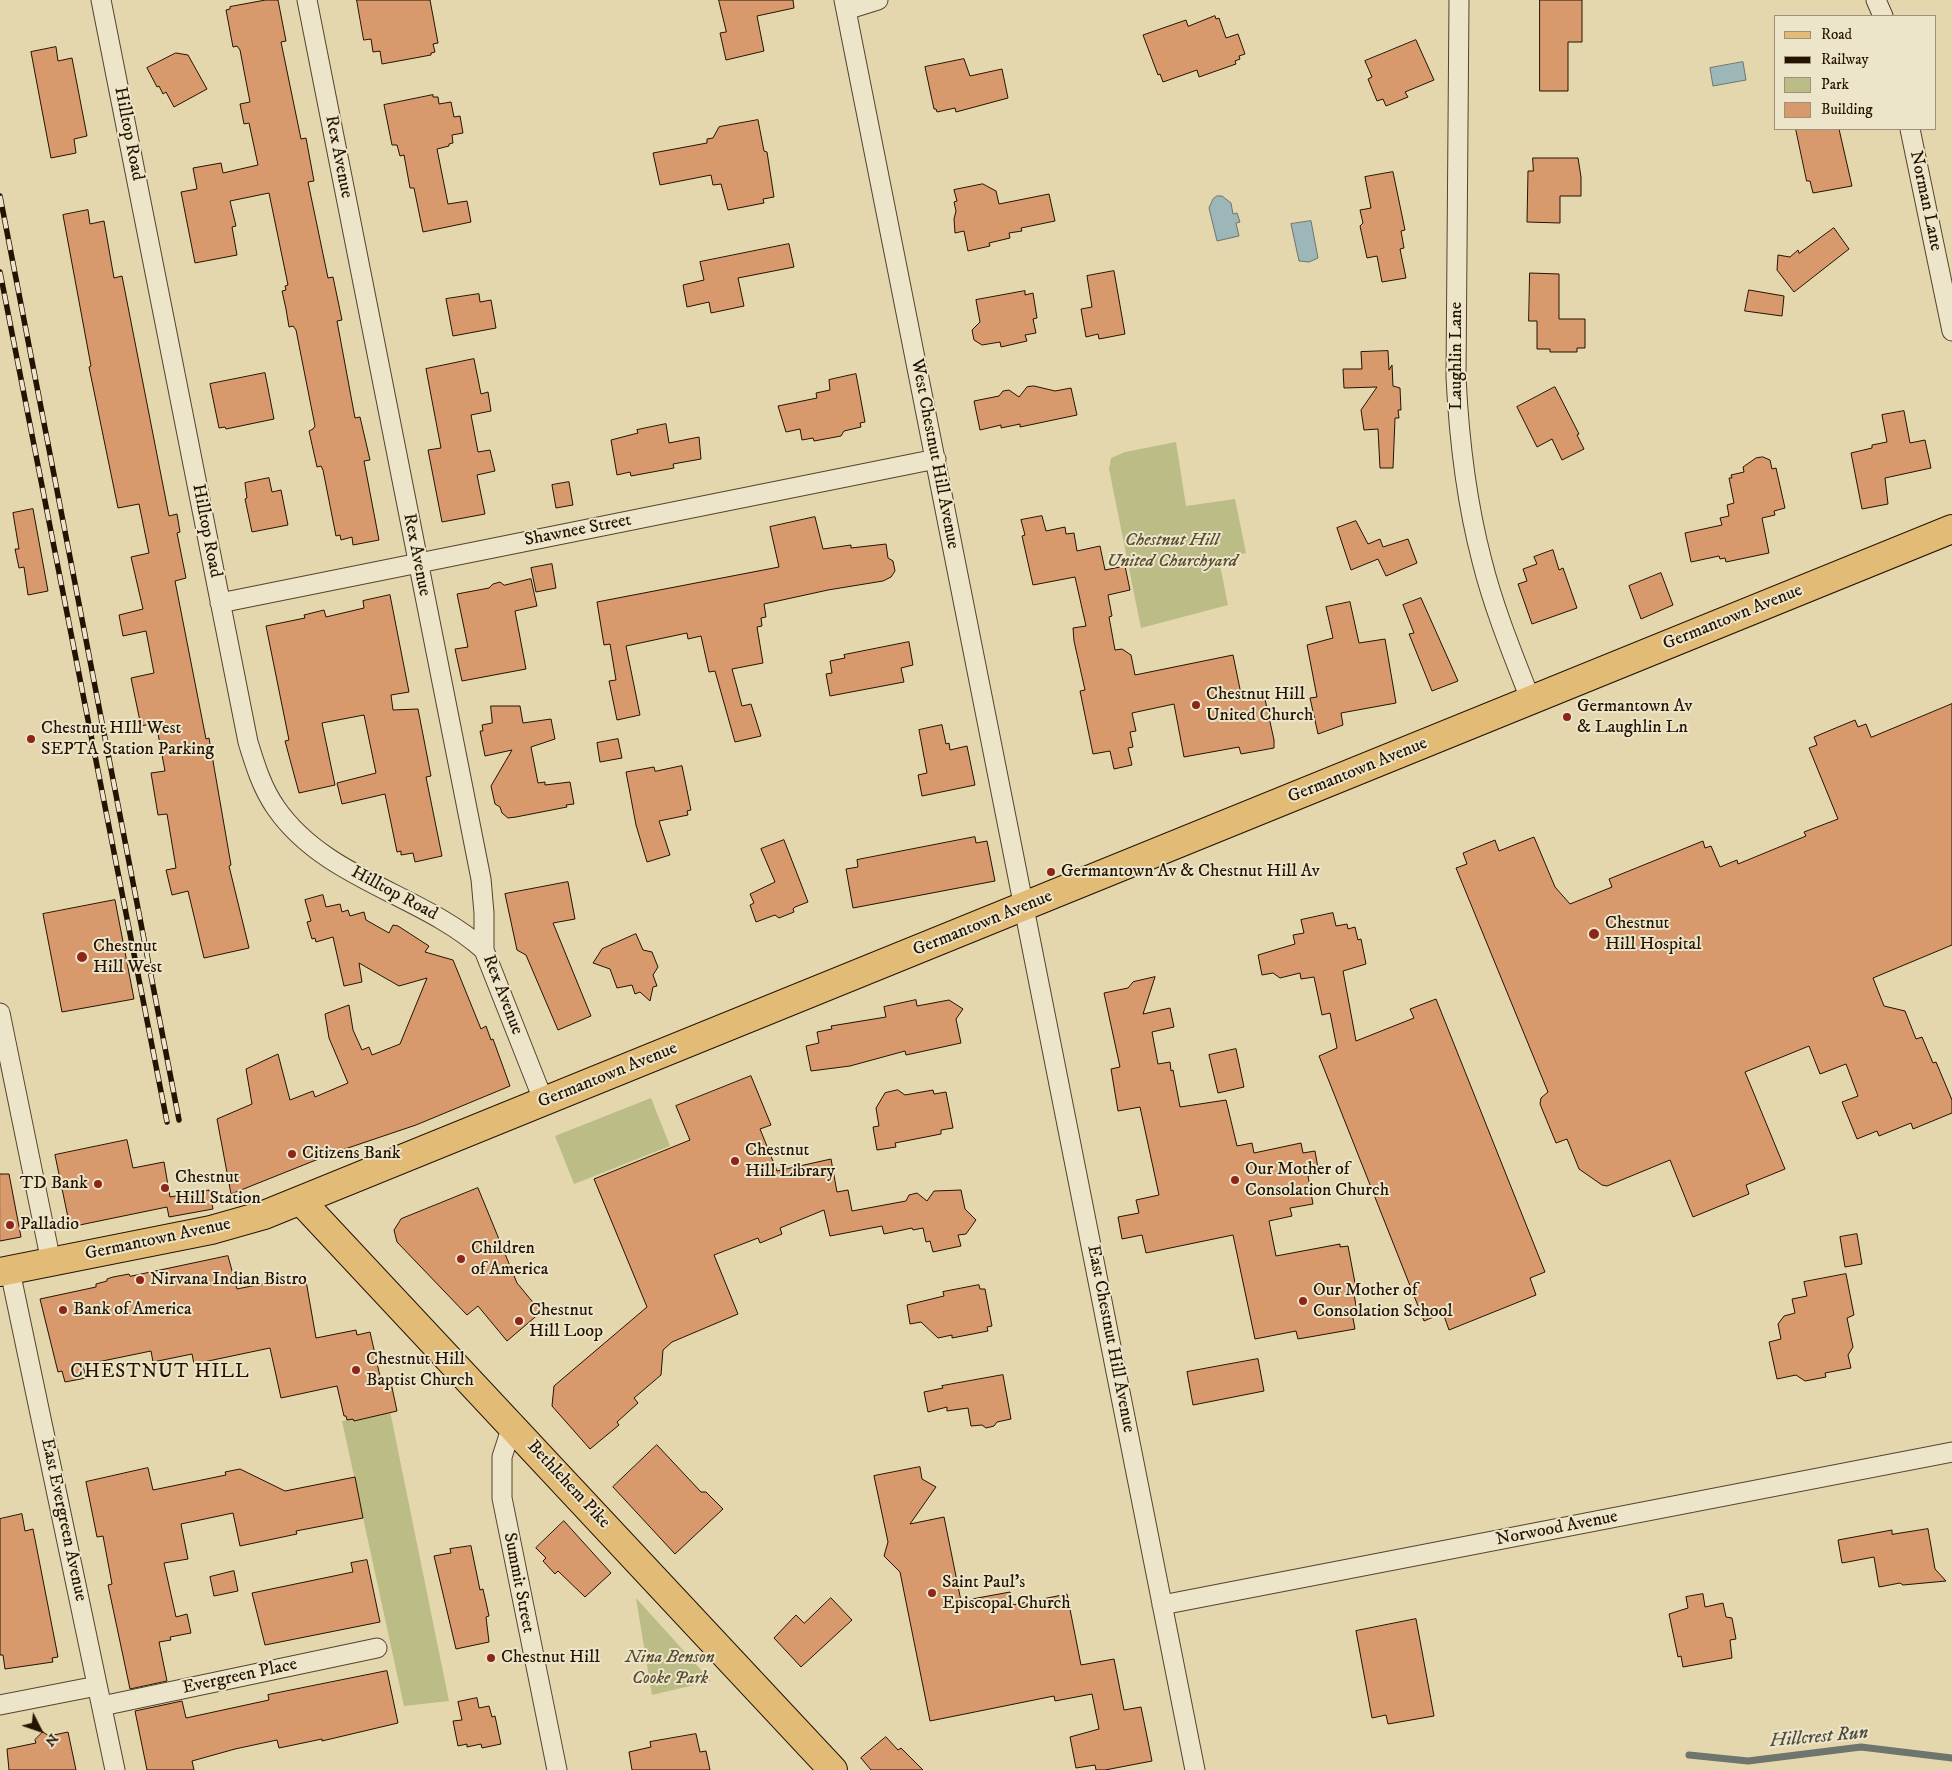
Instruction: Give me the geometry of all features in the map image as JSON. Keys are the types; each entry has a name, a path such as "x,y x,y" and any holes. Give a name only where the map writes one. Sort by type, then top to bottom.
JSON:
{"main road":[{"name":"Germantown Avenue","path":"5,1271 211,1230 264,1215 301,1201 1952,529"},
{"name":"Bethlehem Pike","path":"301,1201 833,1770"}],"street":[{"name":"Hilltop Road","path":"102,0 220,603 248,742 256,769 276,808 290,826 318,852 436,916 461,931 484,950"},
{"name":"Rex Avenue","path":"307,0 481,879 484,913 484,950 544,1102"},
{"path":"845,5 878,0"},
{"name":"Laughlin Lane","path":"1459,0 1456,377 1458,422 1470,506 1482,562 1496,609 1531,701"},
{"path":"1876,0 1883,15"},
{"name":"West Chestnut Hill Avenue","path":"845,5 1024,907"},
{"name":"Norman Lane","path":"1910,130 1952,331"},
{"name":"Shawnee Street","path":"220,603 936,459"},
{"name":"East Chestnut Hill Avenue","path":"1024,907 1195,1770"},
{"path":"0,1013 51,1262"},
{"name":"East Evergreen Avenue","path":"5,1271 115,1770"},
{"name":"Summit Street","path":"512,1426 502,1457 502,1498 557,1770"},
{"name":"Norwood Avenue","path":"1162,1605 1952,1452"},
{"name":"Evergreen Place","path":"102,1706 378,1648"},
{"path":"0,1705 98,1686"}],"green space":[{"name":"Chestnut Hill United Churchyard","path":"1176,442 1186,506 1235,499 1246,553 1219,560 1228,605 1141,628 1109,469 1111,458 1125,452"},
{"path":"651,1098 670,1146 574,1184 555,1136"},
{"path":"390,1411 449,1701 404,1706 342,1421 353,1419 355,1421"},
{"name":"Nina Benson Cooke Park","path":"636,1598 711,1681 652,1695"}],"water":[{"path":"1743,62 1746,80 1713,86 1710,68"},
{"path":"1217,196 1222,196 1231,203 1233,214 1237,213 1240,222 1236,223 1239,236 1217,241 1209,208 1213,199"},
{"path":"1311,221 1318,258 1309,262 1299,261 1291,224"}],"building":[{"path":"266,0 278,0 286,41 281,42 301,139 306,138 314,181 308,182 328,278 333,277 342,320 337,321 355,418 360,417 370,460 364,461 379,540 353,545 352,537 341,540 340,535 336,536 323,470 321,466 317,467 309,431 315,426 296,330 293,326 289,327 282,291 286,290 285,286 288,285 269,193 230,201 236,226 232,227 237,255 195,263 181,192 197,189 193,168 221,163 223,173 258,165 249,123 244,124 240,104 250,102 240,50 237,46 233,47 226,10 230,9 230,7"},
{"path":"357,0 430,0 438,43 433,44 435,52 431,53 431,55 382,64 380,51 373,52 371,39 364,40"},
{"path":"719,0 793,0 794,8 757,16 764,51 726,60 720,33 726,32"},
{"path":"1540,0 1582,0 1582,42 1568,42 1568,91 1540,91"},
{"path":"1215,16 1216,19 1219,18 1226,38 1238,34 1245,54 1239,56 1240,59 1235,61 1236,64 1199,77 1197,70 1163,82 1160,74 1158,75 1143,35 1186,20 1188,26"},
{"path":"1416,40 1434,80 1405,92 1408,97 1386,106 1383,99 1377,101 1368,79 1372,77 1365,61"},
{"path":"56,47 58,61 72,58 87,136 74,139 76,153 51,158 31,52"},
{"path":"176,53 188,55 207,89 174,107 166,92 163,94 159,86 157,87 147,68"},
{"path":"964,59 970,76 1002,69 1008,98 956,112 955,108 937,112 934,109 925,67"},
{"path":"433,95 433,97 438,97 439,104 451,102 454,117 460,116 463,133 452,135 453,143 437,149 448,204 467,201 471,222 423,232 414,188 410,188 404,155 400,156 397,145 392,145 384,105"},
{"path":"758,120 764,151 767,152 774,197 763,199 764,203 728,210 721,184 713,185 711,175 660,185 653,153 707,143 707,139 713,138 719,127"},
{"path":"1796,130 1839,130 1852,186 1813,193 1810,181 1807,181"},
{"path":"1533,158 1578,158 1581,196 1560,196 1560,223 1527,222 1528,171 1533,171"},
{"path":"1393,172 1405,230 1401,231 1404,248 1400,249 1406,278 1382,282 1377,256 1367,258 1360,226 1363,223 1360,210 1371,208 1365,177"},
{"path":"983,184 996,191 999,204 1049,194 1055,221 1021,228 1022,231 1009,233 1010,238 989,243 990,246 968,251 964,231 955,233 954,219 956,211 954,202 957,201 954,190"},
{"path":"88,210 90,224 104,221 114,278 122,276 169,516 177,514 180,532 177,533 186,578 175,581 206,739 209,738 231,865 229,866 249,948 204,958 188,891 172,895 166,870 176,868 167,814 158,815 151,773 165,771 156,723 141,726 131,678 154,673 146,631 123,636 119,615 143,609 131,557 149,553 139,504 118,508 89,367 91,366 63,215"},
{"path":"1834,228 1849,249 1794,292 1777,270 1778,255 1790,257 1798,250 1799,253"},
{"path":"789,244 794,267 738,278 744,306 711,313 709,302 687,307 683,285 704,280 700,262"},
{"path":"1114,271 1125,334 1099,339 1098,334 1086,337 1081,309 1092,307 1087,276"},
{"path":"1530,273 1559,274 1559,319 1585,319 1585,348 1577,348 1577,352 1550,352 1550,349 1537,349 1537,321 1529,321"},
{"path":"1749,290 1784,296 1782,316 1745,311"},
{"path":"1025,291 1025,295 1033,293 1037,318 1033,319 1036,333 1025,335 1027,341 1001,347 1000,342 982,345 974,340 972,330 980,322 976,300"},
{"path":"479,294 480,302 491,300 496,328 453,336 446,299"},
{"path":"1388,351 1389,370 1392,365 1393,386 1400,388 1401,410 1398,410 1399,418 1395,418 1393,468 1380,468 1378,429 1364,430 1361,410 1377,387 1344,388 1343,369 1362,369 1361,352"},
{"path":"474,359 481,394 488,392 491,411 471,415 478,452 490,450 495,471 477,475 485,514 442,522 428,450 441,448 426,369"},
{"path":"265,373 274,419 226,429 225,427 219,428 210,384"},
{"path":"856,374 865,422 860,423 861,427 844,431 841,436 814,441 813,438 802,440 800,429 786,432 778,406 817,398 816,393 830,390 829,380"},
{"path":"1034,386 1055,391 1071,388 1077,415 1020,427 1020,424 1001,428 1001,425 980,430 974,401 999,396 1003,391 1009,390 1019,397 1027,387"},
{"path":"1555,387 1579,434 1577,435 1584,449 1562,460 1552,439 1537,447 1517,407"},
{"path":"1904,411 1910,443 1925,440 1931,468 1885,478 1888,504 1862,509 1851,453 1872,448 1872,445 1887,442 1882,415"},
{"path":"666,424 669,443 699,437 701,459 673,464 674,468 631,476 630,472 617,475 611,440 638,433 637,430"},
{"path":"1763,457 1770,460 1772,469 1776,468 1785,508 1774,511 1775,515 1762,518 1769,553 1726,562 1725,558 1720,559 1719,556 1691,562 1685,533 1722,525 1720,518 1729,516 1727,505 1734,503 1729,478 1732,478 1731,475 1744,472 1743,467 1756,458"},
{"path":"269,478 272,492 281,490 288,525 252,532 245,499 247,498 245,483"},
{"path":"569,482 573,505 556,508 552,485"},
{"path":"33,509 48,591 28,595 24,567 19,568 15,549 19,549 13,513"},
{"path":"1042,516 1046,531 1065,527 1066,534 1074,533 1077,551 1100,546 1105,570 1125,566 1130,590 1108,595 1112,616 1109,617 1115,650 1122,649 1131,655 1135,675 1233,655 1241,694 1263,690 1274,748 1241,754 1239,747 1184,757 1174,704 1132,713 1136,731 1130,732 1133,747 1128,748 1132,765 1114,769 1110,751 1093,754 1080,691 1085,690 1074,641 1073,628 1086,626 1075,577 1033,585 1022,536 1025,535 1021,520"},
{"path":"815,517 823,549 851,545 851,548 886,544 888,558 893,561 895,571 891,577 883,581 828,590 764,604 766,617 761,618 762,626 757,627 763,663 732,669 742,706 751,704 761,736 735,742 715,671 709,672 701,636 688,639 687,633 626,646 640,715 617,720 609,681 616,680 610,644 604,645 597,602 779,567 770,527"},
{"path":"1356,521 1368,544 1380,539 1383,547 1408,539 1417,563 1386,576 1378,559 1351,570 1337,528"},
{"path":"1553,550 1559,570 1563,568 1577,608 1532,624 1518,584 1527,581 1523,569 1537,564 1534,557"},
{"path":"552,564 556,588 536,592 531,568"},
{"path":"1661,573 1673,605 1641,619 1629,586"},
{"path":"531,579 537,606 515,611 526,669 462,681 455,649 468,647 457,594 489,588 493,584 500,582 504,585"},
{"path":"390,595 409,692 391,695 393,710 418,709 431,776 426,777 442,856 415,862 413,853 401,855 401,851 397,852 385,794 342,804 337,783 376,773 364,715 322,723 335,785 299,793 285,741 289,740 266,626 305,618 304,615 324,610 326,617 364,608 363,601"},
{"path":"1421,598 1458,681 1432,691 1409,634 1414,633 1403,605"},
{"path":"1350,602 1359,643 1385,639 1396,703 1341,713 1343,725 1318,734 1310,698 1317,697 1307,645 1333,638 1326,607"},
{"path":"909,642 913,665 901,668 904,682 830,696 826,674 832,673 830,661 845,658 844,655"},
{"path":"1952,704 1952,945 1873,978 1884,1006 1905,1011 1916,1039 1922,1037 1933,1063 1936,1062 1952,1100 1952,1113 1913,1129 1911,1123 1879,1136 1877,1131 1857,1139 1842,1102 1858,1096 1846,1064 1820,1074 1809,1046 1745,1072 1785,1169 1746,1185 1749,1194 1693,1217 1670,1160 1607,1186 1602,1185 1579,1169 1567,1139 1556,1143 1540,1104 1541,1098 1548,1092 1456,868 1467,864 1463,853 1495,840 1499,851 1534,837 1555,887 1570,904 1612,887 1609,879 1703,841 1705,848 1711,846 1720,867 1737,860 1738,864 1806,836 1804,832 1838,819 1809,748 1817,745 1814,737 1855,720 1858,727 1866,724 1871,737"},
{"path":"491,706 520,706 523,723 551,719 555,739 531,747 538,783 545,782 545,785 570,782 574,804 508,818 502,813 500,807 495,804 491,786 512,750 485,756 480,731 483,731 482,725 492,723"},
{"path":"942,725 946,744 949,743 950,750 967,746 975,785 922,796 918,775 927,773 919,730"},
{"path":"618,739 622,758 600,762 597,743"},
{"path":"682,766 691,810 687,811 688,815 659,821 670,855 647,862 636,825 626,772 654,767 655,771"},
{"path":"975,837 976,843 987,841 995,881 853,908 846,869 858,867 857,860"},
{"path":"784,840 808,902 795,907 793,909 794,912 779,918 775,915 756,922 750,905 754,903 750,894 775,882 761,849"},
{"path":"568,882 575,919 553,923 591,1016 558,1030 526,955 517,950 505,894"},
{"path":"323,895 326,907 340,904 342,912 348,910 350,916 364,912 366,920 389,933 393,925 398,926 429,946 425,952 453,960 481,1029 486,1026 491,1040 493,1039 510,1086 416,1125 336,1152 231,1194 217,1119 252,1104 246,1069 278,1054 290,1100 313,1091 315,1097 348,1083 329,1038 325,1014 349,1005 353,1030 362,1050 369,1047 372,1055 400,1044 427,978 399,986 359,963 362,982 344,986 333,937 316,942 315,938 312,939 307,922 311,921 305,900"},
{"path":"115,900 134,999 62,1012 43,914"},
{"path":"1333,913 1336,926 1347,924 1348,929 1355,927 1358,940 1361,939 1366,964 1343,971 1356,1041 1414,1018 1410,1009 1436,999 1545,1272 1530,1278 1536,1295 1449,1330 1443,1313 1424,1321 1319,1056 1337,1048 1330,1013 1322,1015 1314,977 1301,979 1300,973 1280,978 1273,973 1262,975 1258,955 1295,944 1293,935 1304,933 1301,920"},
{"path":"636,934 643,950 652,952 658,967 653,975 657,986 653,987 650,1001 640,992 635,994 632,985 617,988 610,969 593,963 602,949"},
{"path":"1155,977 1143,1014 1170,1008 1174,1027 1152,1032 1158,1064 1170,1062 1171,1071 1173,1070 1180,1107 1226,1100 1237,1146 1252,1143 1254,1153 1301,1143 1303,1153 1315,1151 1319,1174 1308,1176 1313,1204 1290,1208 1292,1216 1269,1221 1276,1256 1340,1244 1340,1247 1348,1246 1356,1288 1353,1288 1357,1312 1352,1313 1355,1329 1298,1339 1296,1331 1255,1339 1233,1235 1146,1253 1142,1235 1122,1239 1118,1217 1139,1213 1136,1200 1159,1195 1140,1107 1118,1111 1111,1069 1120,1067 1104,993 1128,988 1133,982"},
{"path":"916,1000 917,1006 949,1000 963,1009 956,1019 961,1043 906,1055 905,1051 850,1066 811,1071 806,1046 819,1043 817,1032 832,1029 831,1026 886,1017 884,1007"},
{"path":"1236,1049 1244,1087 1218,1093 1209,1055"},
{"path":"751,1076 771,1125 760,1129 777,1171 831,1159 837,1192 848,1190 852,1211 906,1201 909,1195 917,1193 927,1201 934,1191 961,1190 965,1209 976,1220 966,1234 958,1235 961,1246 933,1252 930,1241 926,1242 923,1228 913,1230 912,1228 884,1234 882,1226 830,1236 824,1210 780,1228 782,1234 760,1243 758,1238 714,1255 738,1314 672,1342 663,1350 661,1375 634,1398 638,1403 617,1422 619,1425 590,1449 552,1406 554,1386 647,1307 594,1179 690,1140 676,1106"},
{"path":"898,1090 905,1095 933,1090 934,1094 946,1092 953,1128 941,1130 941,1134 895,1143 896,1147 877,1150 873,1127 879,1126 876,1108 885,1093"},
{"name":"TD Bank","path":"127,1140 133,1168 164,1162 170,1197 209,1190 213,1209 169,1217 167,1207 70,1227 55,1155"},
{"path":"0,1174 9,1174 21,1237 0,1241"},
{"name":"Children of America","path":"478,1188 517,1283 541,1312 507,1341 478,1306 467,1315 397,1242 394,1230 401,1219"},
{"path":"1857,1234 1862,1264 1845,1267 1840,1237"},
{"path":"228,1256 237,1289 305,1275 316,1338 356,1330 357,1335 370,1332 382,1385 391,1383 397,1411 354,1421 353,1419 347,1420 346,1416 344,1416 337,1386 281,1398 270,1348 194,1364 192,1354 153,1362 151,1351 83,1365 86,1378 65,1382 62,1371 58,1372 40,1299 96,1287 96,1284 113,1277 129,1274 130,1276"},
{"path":"1846,1274 1854,1315 1847,1318 1853,1347 1848,1355 1851,1368 1825,1373 1826,1377 1805,1381 1796,1375 1777,1379 1769,1342 1781,1339 1778,1324 1784,1316 1795,1313 1792,1299 1807,1296 1804,1282"},
{"path":"979,1285 980,1289 985,1289 992,1326 987,1327 988,1331 952,1338 952,1335 938,1338 921,1322 910,1324 907,1305 944,1296 943,1292"},
{"path":"1258,1359 1264,1391 1193,1405 1187,1372"},
{"path":"1003,1375 1011,1419 997,1422 994,1426 986,1428 982,1425 971,1426 968,1408 947,1411 947,1407 928,1412 924,1392 943,1388 942,1386"},
{"path":"657,1445 701,1492 706,1492 723,1509 675,1554 613,1487"},
{"name":"Saint Paul's Episcopal Church","path":"920,1467 922,1479 936,1487 910,1524 944,1517 961,1601 1010,1592 1013,1605 1067,1594 1081,1665 1114,1659 1124,1710 1141,1707 1152,1761 1105,1770 1096,1770 1095,1765 1076,1768 1070,1737 1099,1729 1092,1694 1055,1701 1054,1696 930,1721 900,1572 884,1556 888,1542 874,1476"},
{"path":"148,1468 153,1490 226,1475 225,1472 240,1469 285,1491 355,1477 363,1518 296,1531 297,1534 240,1546 233,1513 181,1524 188,1559 164,1563 176,1617 187,1614 191,1633 170,1637 171,1640 159,1642 167,1681 130,1689 108,1585 112,1584 103,1536 97,1537 86,1482"},
{"path":"22,1514 25,1531 33,1529 58,1657 52,1658 53,1662 5,1669 3,1655 0,1655 0,1519"},
{"path":"564,1521 611,1573 585,1597 558,1571 555,1574 543,1561 546,1558 536,1548"},
{"path":"1928,1529 1935,1569 1946,1581 1903,1585 1900,1583 1879,1587 1874,1557 1842,1563 1838,1540 1892,1530 1892,1534"},
{"path":"471,1546 480,1590 483,1589 489,1616 486,1617 489,1642 456,1649 434,1556 451,1553 450,1549"},
{"path":"367,1560 380,1622 265,1645 252,1593 353,1572 351,1563"},
{"path":"234,1571 238,1591 214,1596 210,1577"},
{"path":"1703,1594 1705,1607 1723,1603 1726,1617 1732,1618 1736,1639 1730,1640 1732,1658 1683,1667 1681,1656 1678,1657 1669,1614 1688,1608 1686,1597"},
{"path":"831,1598 852,1620 801,1667 774,1638 796,1615 804,1623"},
{"path":"1416,1619 1434,1716 1388,1724 1386,1715 1372,1718 1356,1631"},
{"path":"387,1671 398,1723 322,1741 322,1739 279,1748 277,1740 235,1749 192,1761 194,1770 147,1770 135,1711 182,1701 186,1718 269,1700 268,1695"},
{"path":"477,1698 479,1708 489,1706 492,1717 495,1716 501,1744 482,1748 481,1744 467,1747 467,1744 458,1746 453,1721 462,1720 458,1702"},
{"path":"43,1732 49,1736 68,1732 76,1770 9,1770 7,1749 36,1743 35,1740"},
{"path":"696,1734 700,1752 706,1751 710,1770 632,1770 629,1752 651,1747 650,1742"},
{"path":"886,1737 898,1750 901,1748 923,1770 871,1770 861,1758"}],"waterway":[{"name":"Hillcrest Run","path":"1689,1755 1748,1761 1861,1747 1952,1758"}],"railway":[{"path":"0,196 179,1120"},
{"path":"0,272 167,1122"}],"place":[{"name":"Chestnut Hill United Church","path":"1196,705"},
{"name":"Germantown Av & Laughlin Ln","path":"1567,717"},
{"name":"Chestnut HIll West SEPTA Station Parking","path":"31,739"},
{"name":"Germantown Av & Chestnut Hill Av","path":"1051,872"},
{"name":"Chestnut Hill Hospital","path":"1594,934"},
{"name":"Chestnut Hill West","path":"82,957"},
{"name":"Citizens Bank","path":"292,1154"},
{"name":"Chestnut Hill Library","path":"735,1161"},
{"name":"Our Mother of Consolation Church","path":"1235,1180"},
{"name":"TD Bank","path":"98,1184"},
{"name":"Chestnut Hill Station","path":"165,1188"},
{"name":"Palladio","path":"10,1225"},
{"name":"Children of America","path":"461,1259"},
{"name":"Nirvana Indian Bistro","path":"140,1280"},
{"name":"Our Mother of Consolation School","path":"1303,1301"},
{"name":"Bank of America","path":"63,1310"},
{"name":"Chestnut Hill Loop","path":"519,1321"},
{"name":"Chestnut Hill Baptist Church","path":"356,1370"},
{"name":"Saint Paul's Episcopal Church","path":"932,1593"},
{"name":"Chestnut Hill","path":"491,1658"}],"district":[{"name":"CHESTNUT HILL","path":"160,1373"}]}
